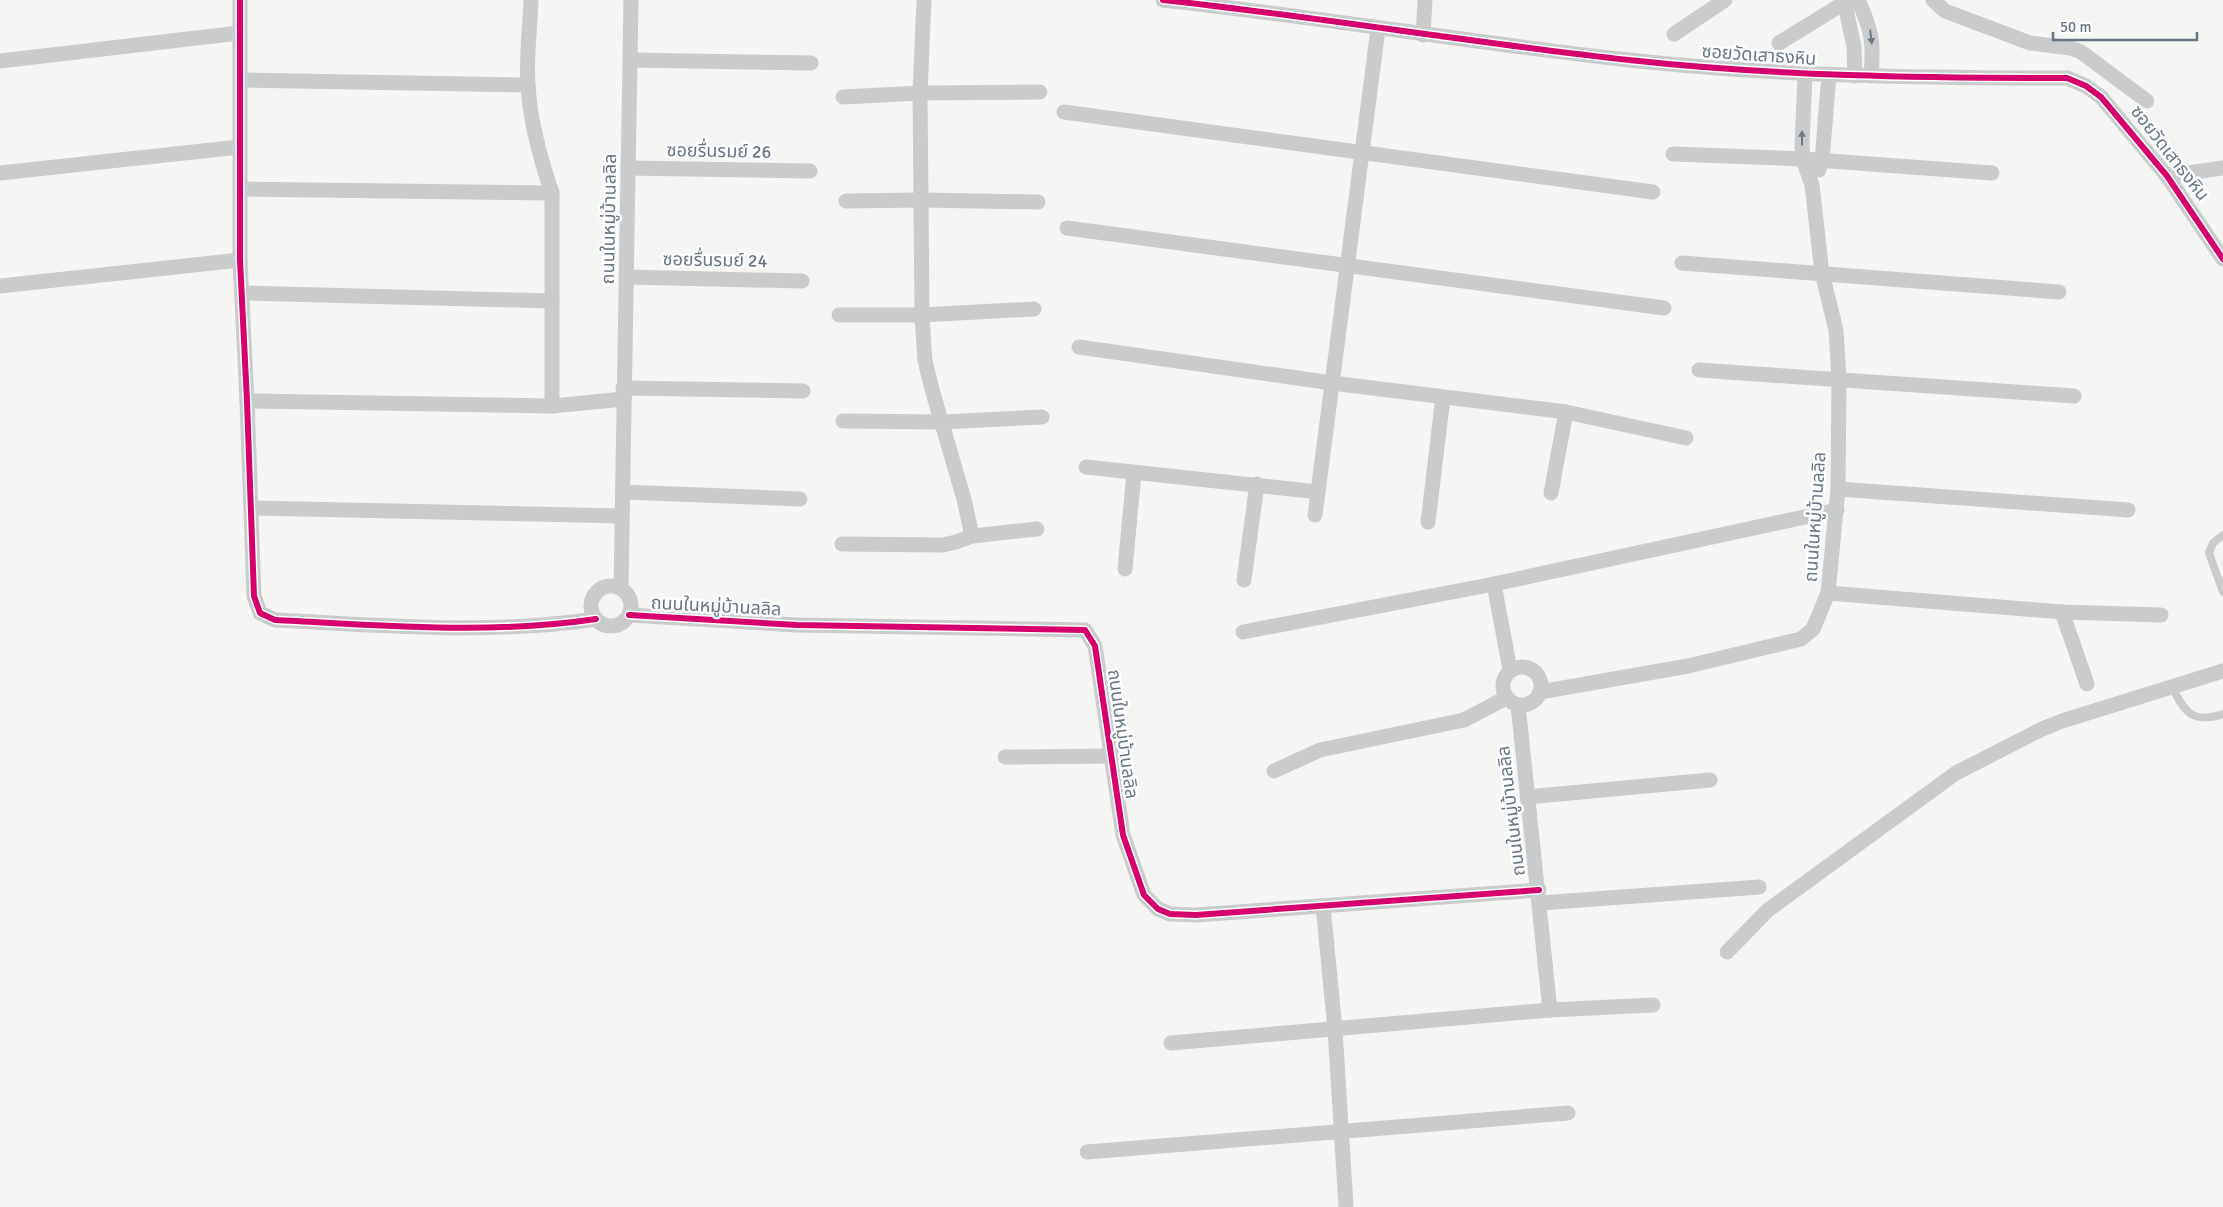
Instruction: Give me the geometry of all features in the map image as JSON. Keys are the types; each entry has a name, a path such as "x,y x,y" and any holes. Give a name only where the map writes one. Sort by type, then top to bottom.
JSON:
{"street":[{"path":"240,0 240,260 243,293 254,596 260,613 275,620 411,627 549,626 596,619"},
{"path":"531,0 528,85 534,132 552,193 552,406"},
{"name":"ถนนในหมู่บ้านลลิล","path":"621,588 631,0"},
{"path":"924,0 920,93 922,314 925,361 964,499 972,536"},
{"name":"ซอยวัดเสาธงหิน","path":"1163,0 1210,3 1378,29 1632,61 1829,75 2067,78 2086,86 2101,97 2167,176 2223,259"},
{"path":"1423,35 1425,0"},
{"path":"1674,34 1725,0"},
{"path":"1933,0 1945,11 2030,43 2072,48 2081,52 2147,101"},
{"path":"1779,43 1850,1"},
{"path":"1850,1 1855,76"},
{"path":"1850,1 1870,27 1873,51 1871,76"},
{"path":"1315,515 1378,29"},
{"path":"0,61 239,33"},
{"path":"631,60 811,63"},
{"name":"ถนนในหมู่บ้านลลิล","path":"1512,701 1532,702 1540,692 1688,666 1801,639 1814,629 1828,593 1837,510 1839,380 1836,330 1822,273 1812,185 1803,160 1802,127 1805,74"},
{"name":"ถนนในหมู่บ้านลลิล","path":"1812,185 1822,161 1829,75"},
{"path":"240,80 528,85"},
{"path":"843,97 920,93 1040,92"},
{"path":"1064,112 1653,192"},
{"path":"0,172 239,147"},
{"path":"1673,154 1822,161 1992,173"},
{"name":"ซอยรื่นรมย์ 26","path":"628,168 810,171"},
{"path":"2167,176 2223,168"},
{"path":"240,189 552,193"},
{"path":"846,201 1038,202"},
{"path":"1067,228 1664,308"},
{"path":"0,286 240,260"},
{"path":"1682,263 2059,292"},
{"name":"ซอยรื่นรมย์ 24","path":"626,277 802,281"},
{"path":"243,293 552,300"},
{"path":"839,315 922,314 1034,309"},
{"path":"1078,347 1332,383 1566,412 1686,438"},
{"path":"1699,370 2074,396"},
{"path":"247,401 552,406 624,393 803,390"},
{"path":"1428,522 1443,397"},
{"path":"1551,493 1566,412"},
{"path":"843,421 942,422 1042,417"},
{"path":"1086,466 1134,473 1257,484 1318,492"},
{"path":"1125,569 1134,473"},
{"path":"1244,580 1257,484"},
{"path":"1838,490 2128,510"},
{"path":"623,492 800,499"},
{"path":"251,508 622,516"},
{"path":"1243,632 1494,584 1837,510"},
{"path":"842,544 943,545 972,536 1037,529"},
{"path":"1494,584 1510,670 1524,666 1536,673 1541,685 1540,692"},
{"path":"606,586 621,588 631,600 629,615 617,625 602,624 596,619 592,612 594,596 606,586"},
{"path":"1828,593 2062,612 2161,614"},
{"path":"2062,612 2087,684"},
{"name":"ถนนในหมู่บ้านลลิล","path":"629,615 796,625 1084,630 1095,646 1123,835 1148,902 1170,914 1196,915 1323,906 1540,897 1512,701 1502,688 1504,678 1510,670"},
{"path":"1727,952 1768,910 1956,773 2042,729 2223,671"},
{"path":"1274,770 1320,750 1464,720 1512,701"},
{"path":"1005,757 1110,756"},
{"path":"1527,797 1710,780"},
{"path":"1550,1010 1540,897 1759,887"},
{"path":"1323,906 1335,1029 1346,1207"},
{"path":"1171,1043 1550,1010 1653,1004"},
{"path":"1087,1152 1568,1113"}],"lane":[{"path":"2223,535 2213,543 2208,553 2223,592"},
{"path":"2172,687 2181,707 2193,716 2207,719 2223,714"}],"cycle path":[{"path":"240,0 240,260 254,596 260,613 275,620 476,628 516,627 596,619"},
{"path":"1163,0 1513,46 1629,60 1738,70 1848,75 2067,78 2086,86 2101,97 2167,176 2223,259"},
{"path":"629,615 797,625 1085,630 1095,646 1123,835 1144,895 1158,909 1170,914 1196,915 1539,890"}]}
